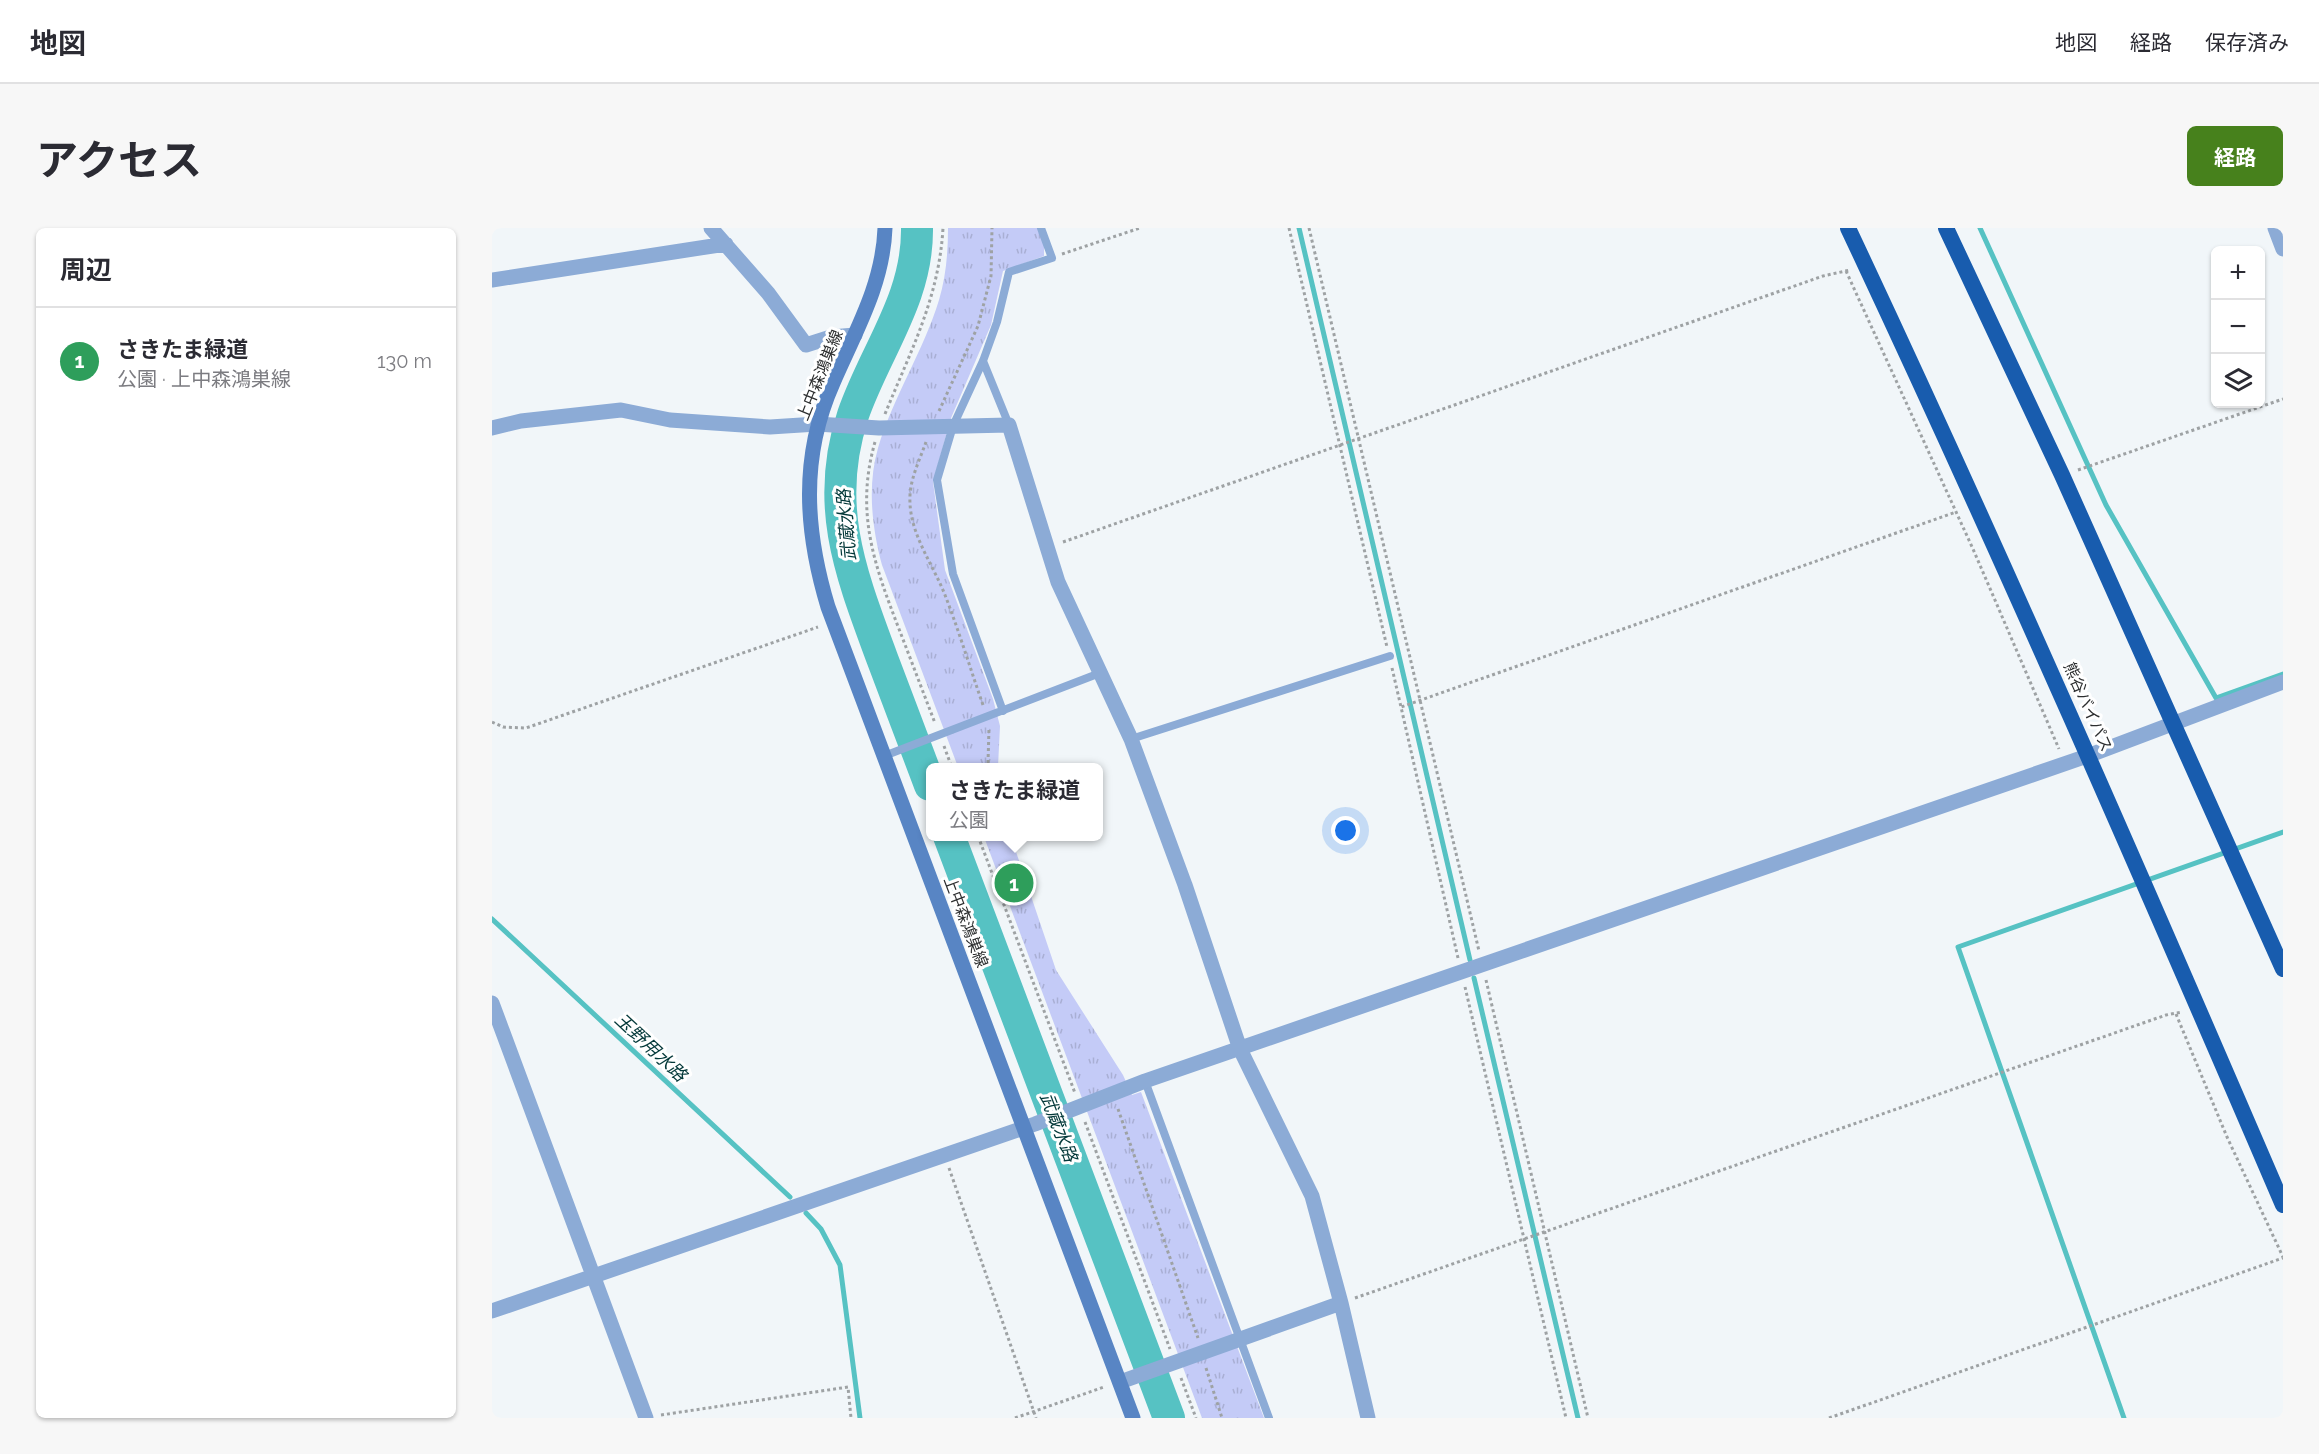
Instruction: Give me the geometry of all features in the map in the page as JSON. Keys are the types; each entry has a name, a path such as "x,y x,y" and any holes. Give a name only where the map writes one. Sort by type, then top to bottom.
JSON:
{"highway":[{"name":"熊谷バイパス","path":"1848,228 1954,453 2090,755 2283,1205"},
{"path":"1946,228 2062,475 2283,969"}],"main road":[{"name":"上中森鴻巣線","path":"885,228 877,282 817,424 809,475 810,527 817,569 834,622 1024,1127 1127,1379 1133,1418"}],"street":[{"path":"711,228 768,293 806,345 831,337 855,335"},
{"path":"2275,228 2283,249"},
{"path":"492,280 726,244"},
{"path":"492,428 521,421 621,410 696,423 770,427 836,424 876,429 1009,425 1058,582 1131,739 1185,885 1240,1049 1312,1196 1341,1303 1368,1418"},
{"path":"492,1311 1040,1122 1145,1081 2064,762 2090,755 2283,682"},
{"path":"492,1002 646,1418"},
{"path":"1127,1379 1341,1303"}],"lane":[{"path":"1003,711 953,574 937,480 953,426 983,361 997,322 1009,272 1052,258 1041,228"},
{"path":"983,361 1009,425"},
{"path":"1131,739 1390,656"},
{"path":"884,756 1100,673"},
{"path":"1145,1081 1269,1418"}],"path":[{"path":"937,727 875,566 866,508 867,480 876,429 933,300 942,252 943,228"},
{"path":"988,763 987,717 944,593 922,549 912,516 910,495 932,427 978,326 990,276 992,228"},
{"path":"1052,258 1140,228"},
{"path":"1289,228 1566,1418"},
{"path":"1309,228 1482,965 1542,1234 1588,1418"},
{"path":"1048,547 1823,276 1866,266"},
{"path":"1846,271 1956,512 2064,762"},
{"path":"2062,475 2283,399"},
{"path":"1401,707 1956,512"},
{"path":"492,722 503,727 526,728 834,622"},
{"path":"942,742 950,763"},
{"path":"980,841 1075,1094"},
{"path":"1341,1303 2183,1011"},
{"path":"1829,1418 2283,1257 2227,1137 2176,1014"},
{"path":"1113,1094 1202,1352 1222,1418"},
{"path":"1085,1120 1170,1363 1196,1418"},
{"path":"945,1155 1036,1418"},
{"path":"1015,1418 1127,1379"},
{"path":"646,1418 848,1387 851,1418"}],"green space":[{"path":"948,228 1038,228 1044,244 1044,256 1003,271 991,325 951,418 933,482 945,570 993,699 1000,726 998,763 956,763 882,565 873,522 873,477 878,448 892,410 933,319 943,282"},
{"path":"986,841 1012,841 1056,970 1123,1075 1132,1095 1141,1092 1264,1418 1202,1418"}],"waterway":[{"name":"武蔵水路","path":"917,228 911,278 894,324 862,392 844,448 841,509 851,568 860,597 926,774"},
{"path":"1299,228 1470,960"},
{"path":"1980,228 2106,505 2216,698 2283,674"},
{"path":"2124,1418 1958,947 2283,832"},
{"name":"武蔵水路","path":"951,841 1169,1418"},
{"name":"玉野用水路","path":"492,919 790,1197"},
{"path":"1474,978 1578,1418"},
{"name":"玉野用水路","path":"806,1213 821,1229 840,1265 860,1418"}],"place":[{"name":"さきたま緑道","path":"1014,883"}]}
